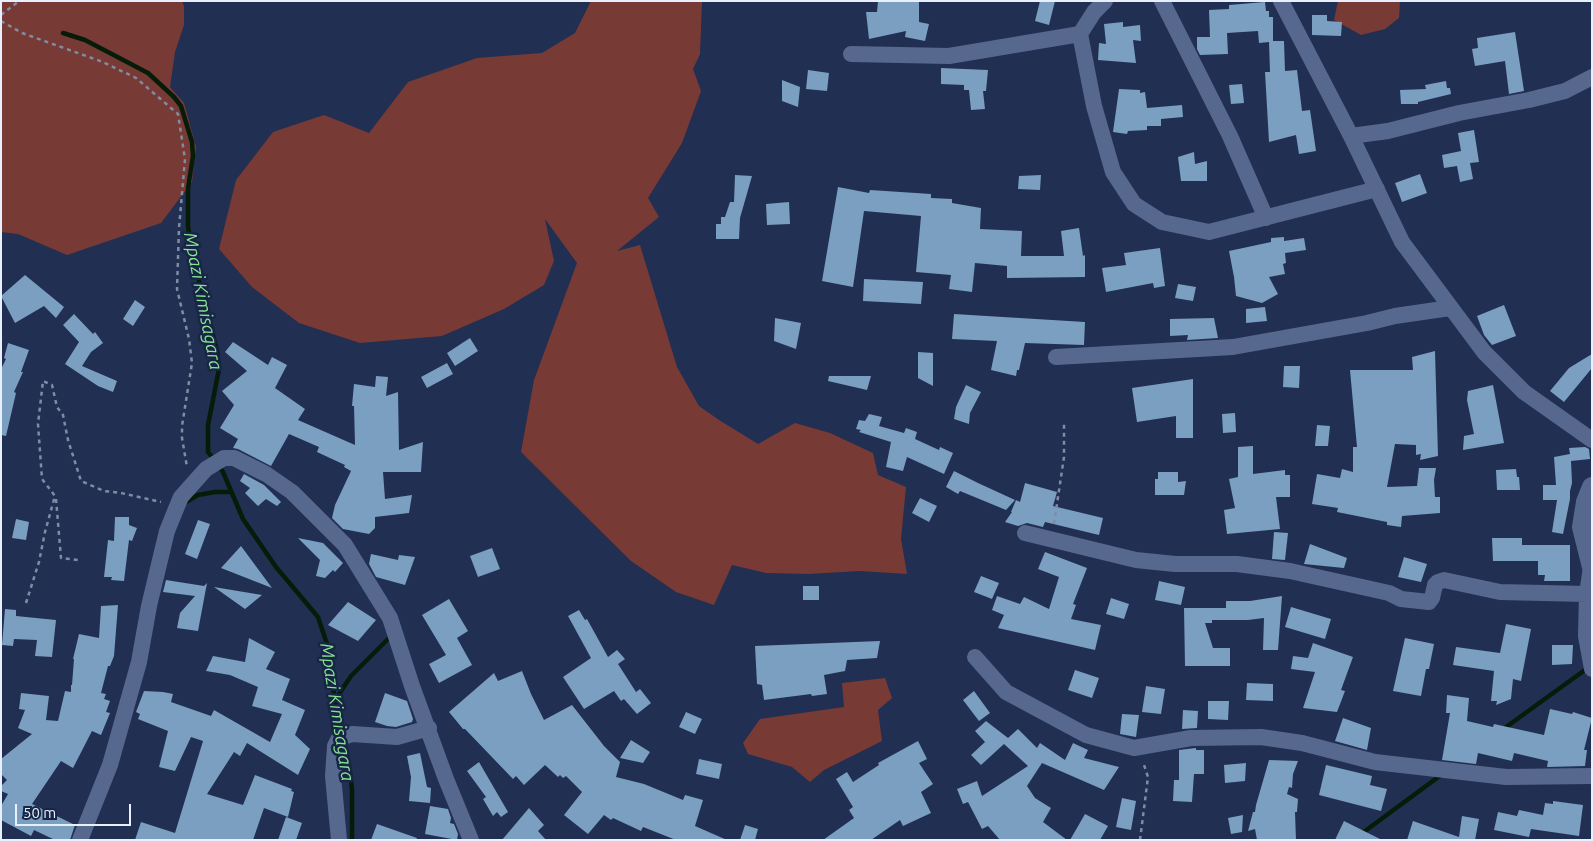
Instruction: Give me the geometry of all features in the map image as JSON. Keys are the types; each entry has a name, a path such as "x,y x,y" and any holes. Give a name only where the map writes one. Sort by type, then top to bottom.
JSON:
{"street":[{"path":"1105,1 1094,12 1080,34 1094,106 1114,172 1134,204 1162,222 1209,232 1377,189"},
{"path":"1162,1 1230,136 1266,218"},
{"path":"1281,1 1351,136 1402,242 1484,352 1524,392 1592,440"},
{"path":"851,54 949,56 1080,34"},
{"path":"1351,136 1388,131 1459,113 1529,100 1564,91 1592,77"},
{"path":"1056,357 1233,347 1367,323 1395,316 1450,308"},
{"path":"80,840 110,765 139,662 167,530 178,504 190,486 217,462 234,458 248,464 292,492 345,545 390,618 412,686 429,728 446,779 472,840"},
{"path":"1592,487 1586,502 1582,527 1591,567 1587,594 1586,636 1592,669"},
{"path":"1025,533 1136,560 1175,564 1237,564 1290,571 1389,594 1401,599 1429,602 1435,585 1444,580 1500,592 1587,594"},
{"path":"975,657 1006,692 1086,735 1134,748 1191,738 1261,737 1302,743 1385,763 1506,777 1592,776"},
{"path":"339,840 333,776 335,746 339,738 352,734 397,737 429,728"}],"path":[{"path":"1,15 18,1"},
{"path":"1,21 22,33 103,62 136,78 178,114 185,158 179,228 177,289 189,339 192,363 182,426 182,438 190,486"},
{"path":"78,560 61,558 55,496 42,479 38,424 43,381 52,385 57,407 63,415 68,440 81,481 104,491 178,504"},
{"path":"1050,540 1056,517 1064,457 1064,422"},
{"path":"26,603 39,562 55,496"},
{"path":"1134,748 1142,761 1148,777 1140,840"}],"shaded area":[{"path":"1,1 182,1 184,6 184,25 175,52 170,87 184,103 196,147 192,182 161,223 67,255 18,234 1,232"},
{"path":"591,1 702,1 700,54 693,69 701,91 682,143 648,198 659,217 617,251 640,245 677,367 699,406 758,444 795,423 830,433 873,453 878,475 906,487 901,539 907,574 859,571 809,574 766,573 732,565 714,605 676,592 631,561 521,452 534,380 577,263 545,219 554,261 544,285 504,309 442,336 360,343 299,323 252,287 219,249 236,180 273,132 324,115 369,133 408,82 477,58 542,53 575,33"},
{"path":"1338,1 1400,1 1399,18 1385,29 1361,35 1334,20"},
{"path":"885,678 892,698 878,710 882,741 824,770 810,782 792,767 748,754 743,743 760,719 844,707 842,683"}],"building":[{"path":"878,1 919,1 919,22 929,24 925,41 905,37 906,31 869,39 866,12 877,12"},
{"path":"1040,1 1055,1 1049,25 1035,21"},
{"path":"1265,2 1266,11 1269,11 1269,17 1273,17 1273,41 1284,41 1285,71 1297,70 1302,111 1310,110 1316,151 1299,154 1296,135 1269,142 1265,72 1270,72 1269,42 1259,43 1258,31 1227,33 1228,54 1200,55 1197,49 1197,37 1210,37 1209,10 1229,9 1229,5"},
{"path":"1312,15 1327,15 1327,21 1342,22 1341,36 1312,35"},
{"path":"1123,22 1123,27 1140,25 1141,41 1133,40 1136,63 1098,60 1099,43 1106,44 1104,24"},
{"path":"1515,32 1524,91 1509,94 1505,61 1475,66 1472,49 1478,48 1477,38"},
{"path":"941,68 988,70 986,91 983,91 985,109 971,110 969,90 964,90 964,85 941,84"},
{"path":"808,70 829,73 827,91 806,89"},
{"path":"782,80 800,87 798,107 782,101"},
{"path":"1446,81 1447,88 1450,88 1451,94 1418,102 1418,104 1401,104 1400,90 1426,89 1425,85"},
{"path":"1242,84 1244,103 1231,104 1229,85"},
{"path":"1119,89 1140,90 1140,93 1145,92 1147,108 1182,105 1183,117 1161,119 1161,126 1147,126 1147,130 1128,131 1127,134 1113,132"},
{"path":"1474,130 1479,162 1470,163 1473,179 1460,182 1457,166 1444,168 1442,155 1461,151 1458,133"},
{"path":"1194,152 1195,164 1207,161 1207,181 1181,181 1178,157"},
{"path":"1420,174 1427,193 1402,202 1395,183"},
{"path":"735,175 752,176 740,218 739,239 716,239 716,224 721,224 721,217 725,217 730,202 734,202"},
{"path":"1041,175 1040,190 1018,189 1019,176"},
{"path":"838,187 869,193 870,190 931,194 931,198 952,199 952,203 981,208 980,229 1022,231 1021,256 1064,256 1061,231 1079,228 1083,256 1085,255 1085,277 1007,278 1007,266 975,263 972,292 949,289 951,275 916,272 921,216 864,211 853,287 822,281"},
{"path":"789,202 790,224 767,225 766,204"},
{"path":"1284,237 1284,241 1304,238 1306,250 1285,253 1286,263 1283,264 1285,274 1269,277 1278,294 1262,303 1236,296 1229,251 1271,242 1271,238"},
{"path":"1160,248 1165,286 1154,288 1153,283 1106,292 1102,268 1126,265 1124,253"},
{"path":"25,275 64,307 56,318 44,306 15,323 1,296"},
{"path":"864,279 923,282 921,304 863,301"},
{"path":"1178,284 1196,287 1193,301 1175,298"},
{"path":"135,300 145,307 133,326 123,319"},
{"path":"1504,305 1516,336 1492,345 1484,335 1477,316"},
{"path":"1265,307 1267,321 1246,323 1246,309"},
{"path":"74,314 93,334 95,332 103,343 91,352 82,366 117,381 113,392 98,386 65,364 79,342 63,325"},
{"path":"954,314 1085,322 1084,345 1025,343 1016,376 991,370 997,341 952,339"},
{"path":"775,318 801,323 796,349 774,341"},
{"path":"1214,318 1218,338 1187,340 1188,335 1170,336 1170,319"},
{"path":"470,338 478,351 455,366 447,353"},
{"path":"233,342 268,365 272,357 287,365 275,388 305,409 298,420 355,445 354,406 352,406 354,384 375,387 376,376 388,377 386,396 398,392 399,450 423,442 421,472 383,472 385,499 412,495 409,513 375,517 375,528 369,534 343,529 332,518 335,505 351,471 344,467 345,465 317,452 319,447 289,434 271,466 233,448 238,439 220,428 234,405 222,391 247,371 225,352"},
{"path":"8,343 29,350 21,372 23,372 14,392 16,393 6,436 1,435 1,369 6,359 4,358"},
{"path":"1435,351 1438,456 1420,460 1421,454 1416,455 1416,445 1395,444 1387,487 1417,486 1419,468 1436,468 1434,480 1435,497 1440,497 1440,513 1402,516 1401,527 1387,525 1387,522 1337,512 1338,508 1312,504 1317,474 1340,478 1342,469 1353,472 1353,447 1357,447 1350,370 1413,370 1412,357"},
{"path":"918,352 933,353 933,386 918,378"},
{"path":"1592,354 1592,368 1564,402 1550,391 1569,368"},
{"path":"447,363 453,374 427,388 421,377"},
{"path":"1284,366 1300,366 1299,388 1283,387"},
{"path":"829,376 871,376 867,390 828,381"},
{"path":"1193,379 1193,438 1176,438 1176,416 1137,422 1132,388"},
{"path":"966,385 981,392 970,413 969,424 954,419 956,407"},
{"path":"1493,385 1504,443 1463,450 1464,436 1474,434 1467,400 1468,391"},
{"path":"1235,413 1236,432 1223,433 1222,414"},
{"path":"869,414 882,417 879,426 904,433 906,428 917,432 915,439 939,450 940,447 953,453 944,474 907,457 903,471 886,467 891,442 859,432 861,430 856,429 859,420 865,421"},
{"path":"1317,425 1330,426 1328,446 1315,446"},
{"path":"1253,446 1253,474 1285,470 1285,475 1290,475 1290,497 1276,497 1280,529 1227,534 1224,510 1235,508 1229,479 1238,477 1238,447"},
{"path":"1585,447 1589,449 1590,459 1571,461 1572,483 1563,534 1552,532 1557,500 1543,500 1543,485 1556,485 1554,457 1570,454 1569,448"},
{"path":"1516,469 1520,490 1497,490 1496,470"},
{"path":"954,471 1015,500 1006,510 960,491 958,494 946,487"},
{"path":"1158,472 1178,472 1178,482 1186,481 1184,495 1155,495 1155,479 1158,479"},
{"path":"244,474 264,485 281,502 277,506 266,499 258,506 245,493 250,488 240,481"},
{"path":"1025,483 1057,492 1053,506 1103,518 1099,535 1045,522 1043,527 1027,523 1018,526 1005,522 1012,512 1016,500 1020,502"},
{"path":"920,498 937,506 929,522 912,513"},
{"path":"115,517 129,517 129,525 137,528 132,541 129,540 124,581 111,580 112,577 104,577 108,540 114,541"},
{"path":"16,519 29,522 26,540 12,538"},
{"path":"198,520 210,524 197,559 185,554"},
{"path":"1274,532 1288,533 1285,560 1272,559"},
{"path":"298,538 323,543 343,563 335,572 333,570 325,578 316,576 320,560"},
{"path":"1492,538 1522,538 1522,545 1570,545 1570,581 1544,581 1545,575 1538,575 1538,561 1493,561"},
{"path":"1310,544 1347,558 1344,568 1304,564"},
{"path":"241,546 272,588 221,568"},
{"path":"492,548 500,569 478,577 470,556"},
{"path":"1045,552 1087,568 1073,604 1076,605 1071,619 1101,625 1095,650 998,628 1004,615 992,610 997,596 1020,604 1024,597 1049,609 1059,577 1038,569"},
{"path":"371,554 398,560 399,555 415,557 405,585 376,577 369,564"},
{"path":"1404,557 1427,564 1421,582 1398,577"},
{"path":"981,576 999,583 992,599 974,592"},
{"path":"166,580 204,586 207,583 198,631 177,628 180,613 195,596 163,592"},
{"path":"1159,581 1185,587 1181,605 1155,600"},
{"path":"803,586 819,586 819,600 803,600"},
{"path":"214,587 262,595 245,609"},
{"path":"1282,596 1278,650 1263,650 1264,618 1212,620 1212,623 1205,623 1213,648 1230,648 1230,666 1185,666 1184,608 1226,608 1226,601 1250,601"},
{"path":"1111,598 1129,604 1124,619 1106,614"},
{"path":"449,599 468,631 457,638 472,665 439,683 429,664 446,655 422,615"},
{"path":"348,602 376,620 358,641 328,625"},
{"path":"118,605 114,656 110,666 108,666 101,693 106,694 104,699 110,701 106,712 110,713 101,735 92,731 73,768 61,761 32,804 75,825 70,840 55,840 34,830 31,836 1,820 1,806 8,794 1,791 1,786 7,780 1,774 1,759 32,734 18,728 25,710 19,709 21,693 49,696 46,720 58,721 65,691 71,692 73,659 79,634 99,638 101,606"},
{"path":"1291,607 1331,619 1325,639 1285,627"},
{"path":"5,609 16,610 16,616 56,620 52,657 35,656 37,640 14,639 13,646 2,645"},
{"path":"579,610 585,620 587,619 608,657 617,650 625,659 618,664 636,692 640,689 651,703 637,714 624,699 621,701 614,691 584,709 563,677 591,658 568,616"},
{"path":"1506,624 1531,629 1521,681 1513,679 1511,699 1496,705 1497,701 1491,701 1494,671 1453,665 1456,647 1500,653"},
{"path":"249,638 275,652 266,669 290,679 282,700 305,710 295,735 310,749 298,775 247,743 240,756 234,752 207,794 243,805 255,775 292,789 291,791 294,792 288,817 264,808 253,840 135,840 141,822 175,833 203,741 191,737 175,771 159,767 168,731 138,719 140,714 136,712 144,691 173,694 171,702 211,716 214,710 270,742 282,714 252,706 258,687 230,675 206,671 213,656 245,662"},
{"path":"1405,638 1434,644 1429,669 1426,669 1421,696 1393,691"},
{"path":"880,641 877,658 847,660 845,671 824,675 827,694 812,696 811,694 764,700 762,685 757,684 755,646"},
{"path":"1313,643 1353,657 1341,690 1345,691 1337,712 1303,708 1315,672 1291,669 1293,656 1308,658"},
{"path":"1552,645 1573,645 1572,664 1552,665"},
{"path":"1075,670 1099,678 1092,698 1068,690"},
{"path":"522,671 544,720 572,705 604,746 620,762 616,777 644,784 683,800 685,795 703,800 695,826 727,840 676,840 643,827 641,831 613,818 611,820 604,815 588,834 564,815 582,792 566,776 563,778 560,775 558,777 545,765 524,785 516,776 513,779 463,729 449,712 494,673 498,681"},
{"path":"1247,683 1273,684 1273,701 1246,700"},
{"path":"1146,686 1165,689 1161,714 1142,712"},
{"path":"974,691 990,713 979,721 963,700"},
{"path":"385,693 407,701 413,719 412,722 396,727 375,722"},
{"path":"1447,695 1469,698 1467,721 1493,727 1494,724 1544,735 1550,709 1572,714 1573,712 1592,718 1584,750 1587,750 1585,766 1547,767 1548,761 1514,753 1512,761 1478,753 1476,764 1442,760 1450,713 1446,713"},
{"path":"1208,701 1229,701 1228,720 1208,719"},
{"path":"1183,710 1198,711 1197,728 1182,729"},
{"path":"686,712 702,719 695,734 679,727"},
{"path":"1122,714 1139,715 1136,737 1120,734"},
{"path":"1343,718 1371,728 1367,750 1335,741"},
{"path":"986,721 1008,738 1018,729 1037,748 1040,743 1065,760 1073,743 1088,750 1084,758 1119,767 1104,790 1042,763 1027,786 1035,798 1051,808 1043,822 1067,840 1000,840 988,826 982,829 968,802 963,804 957,789 977,781 982,796 1028,766 1004,744 981,765 971,755 985,742 975,731"},
{"path":"631,740 650,752 643,763 620,758"},
{"path":"918,741 927,759 919,763 933,784 921,792 931,813 903,826 900,820 871,840 823,840 854,818 849,810 853,807 836,779 847,772 853,782 879,765 878,763"},
{"path":"1196,748 1196,750 1204,750 1204,774 1194,774 1192,802 1173,801 1174,780 1179,780 1179,750"},
{"path":"420,753 427,787 431,788 430,803 409,801 411,777 407,756"},
{"path":"699,759 722,764 719,779 696,774"},
{"path":"1269,760 1298,761 1293,774 1292,788 1289,787 1287,794 1298,799 1297,812 1295,812 1296,840 1257,840 1255,829 1248,831"},
{"path":"479,762 508,812 501,817 497,812 493,816 483,799 486,797 467,771"},
{"path":"1246,763 1245,781 1225,783 1224,765"},
{"path":"1326,765 1372,776 1370,785 1387,789 1381,811 1319,795"},
{"path":"1122,798 1136,801 1131,830 1116,827"},
{"path":"1553,801 1583,805 1579,836 1531,829 1529,837 1494,830 1498,812 1517,816 1519,810 1543,815 1545,803 1553,804"},
{"path":"430,806 448,809 451,818 450,823 454,824 458,834 457,840 425,834"},
{"path":"529,808 544,825 538,831 546,840 502,840"},
{"path":"1085,814 1108,826 1100,840 1070,840"},
{"path":"1243,815 1242,832 1231,834 1228,818"},
{"path":"1462,816 1479,819 1475,840 1407,840 1413,821 1459,837"},
{"path":"286,817 302,823 296,840 278,840"},
{"path":"1344,821 1382,840 1335,840"},
{"path":"377,824 417,838 416,840 371,840"},
{"path":"745,825 758,829 755,840 740,840"}],"waterway":[{"name":"Mpazi Kimisagara","path":"63,33 85,40 148,73 181,106 192,142 193,156 188,188 188,227 195,265 217,351 219,369 208,425 208,452 214,460"},
{"name":"Mpazi Kimisagara","path":"219,466 243,519 276,567 318,617 329,650 333,689 349,766 352,789 352,840"},
{"path":"186,502 198,495 231,492"},
{"path":"335,700 351,676 392,635"},
{"path":"1502,730 1589,667"},
{"path":"1361,834 1441,775"}]}
